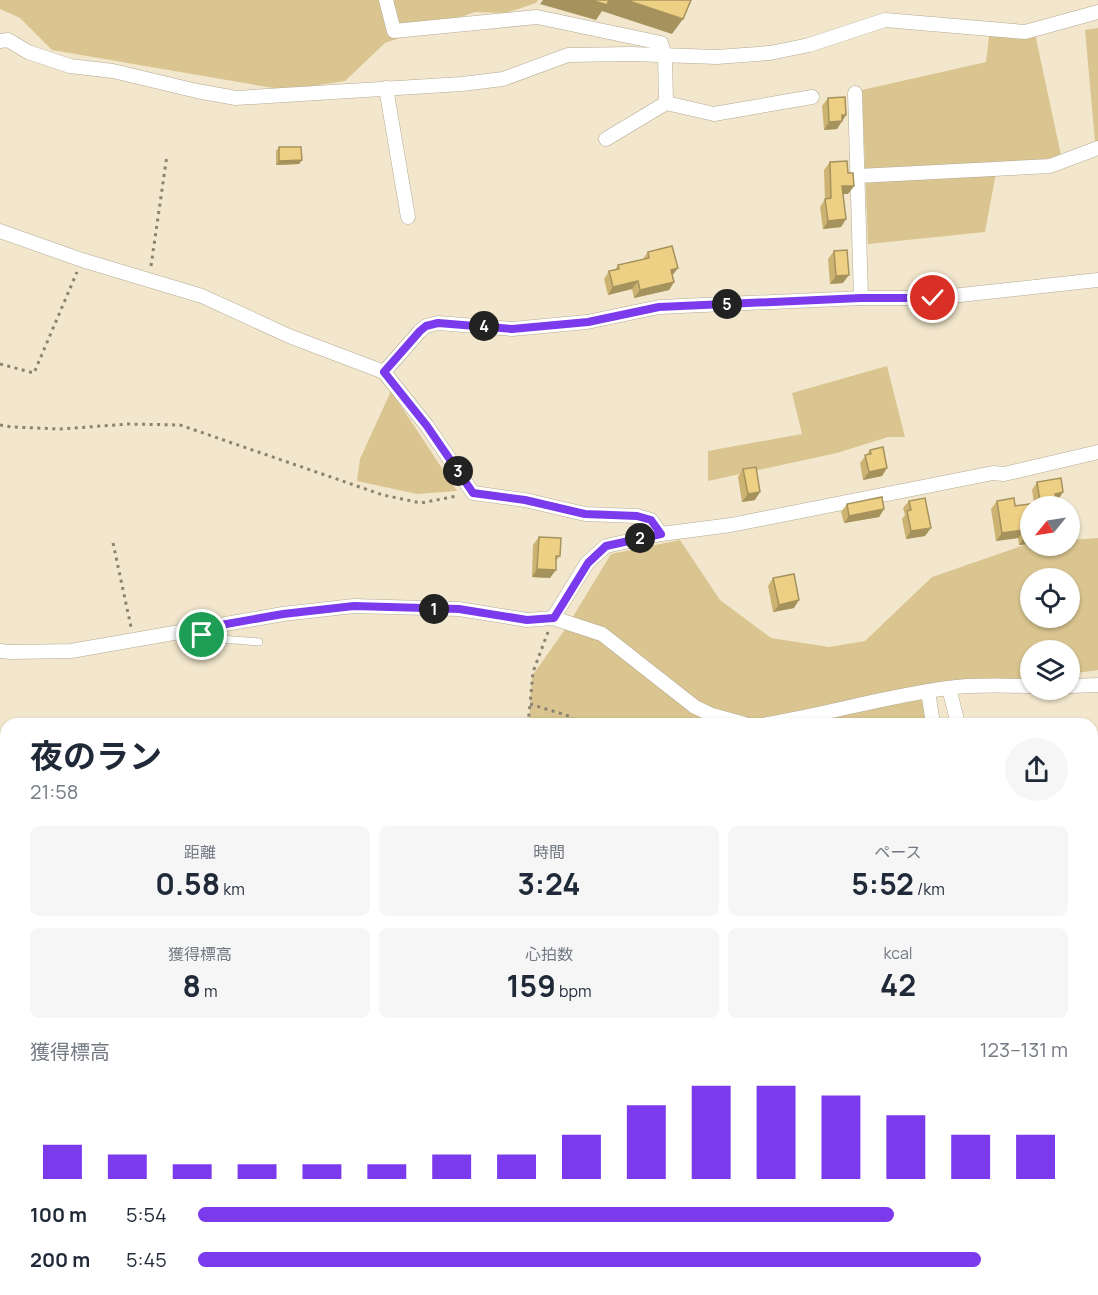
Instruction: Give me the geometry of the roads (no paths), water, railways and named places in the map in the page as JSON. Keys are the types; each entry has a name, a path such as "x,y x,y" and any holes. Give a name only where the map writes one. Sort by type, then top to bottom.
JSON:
{"street":[{"path":"386,0 394,31 537,17 661,43 665,56 666,104"},
{"path":"0,41 8,40 28,52 70,66 113,71 236,98 462,84 503,79 568,55 717,57 770,53 809,45 885,20 1025,32 1098,12"},
{"path":"386,88 408,217"},
{"path":"855,93 861,298"},
{"path":"606,139 666,104 714,114 812,97"},
{"path":"858,176 1050,166 1098,148"},
{"path":"0,231 82,260 202,296 289,336 384,372 427,426 473,493 525,500 585,514 637,516 651,520 661,534"},
{"path":"384,372 420,331 426,326 438,323 512,329 588,322 659,307 861,298 933,298 1098,280"},
{"path":"554,618 588,563 606,546 661,534 731,525 993,473 1004,474 1098,452"},
{"path":"0,651 71,651 283,614 354,606 459,609 527,620 554,618 602,634 695,707 723,718"},
{"path":"1080,686 1098,685"},
{"path":"822,718 928,691 949,688 1020,686"},
{"path":"949,688 956,718"},
{"path":"928,691 932,718"}],"lane":[{"path":"198,629 208,638 259,642"}]}
